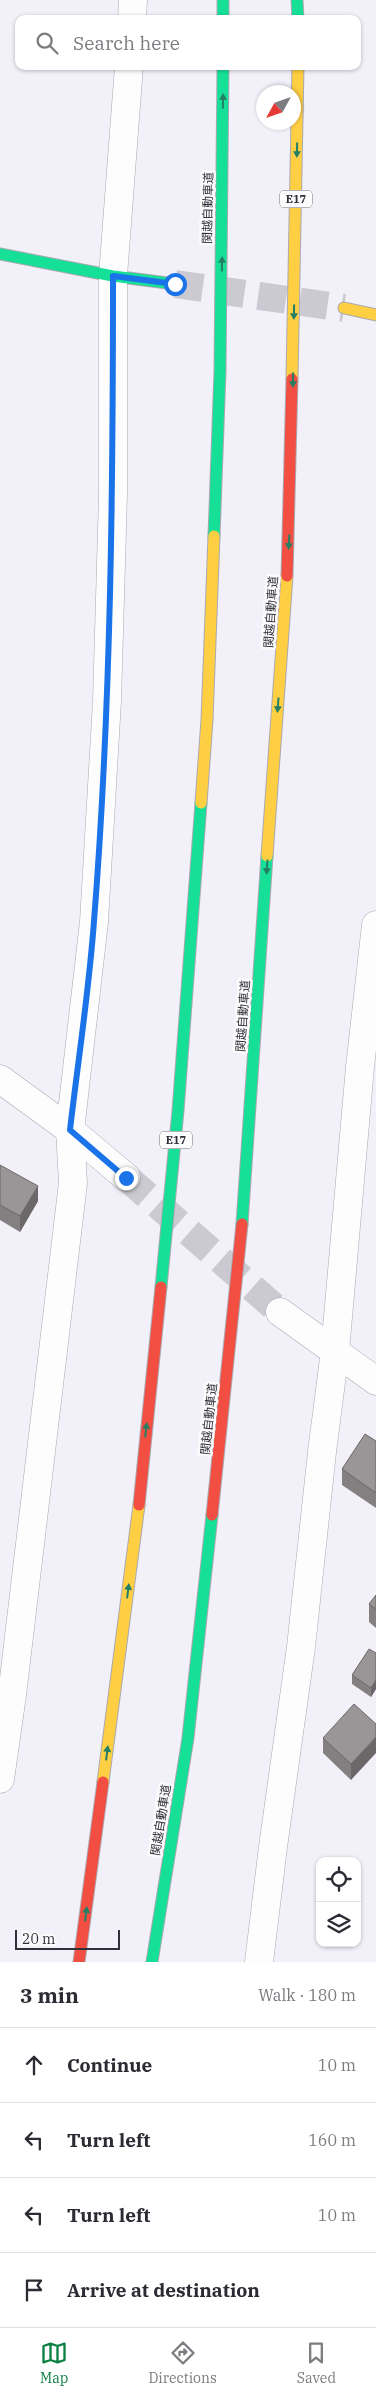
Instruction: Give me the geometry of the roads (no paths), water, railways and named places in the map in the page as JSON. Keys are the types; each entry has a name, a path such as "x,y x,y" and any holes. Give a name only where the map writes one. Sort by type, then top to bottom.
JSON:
{"main road":[{"path":"223,0 223,15"},
{"path":"298,0 298,15"},
{"name":"関越自動車道","path":"79,1962 138,1507 180,1092 207,720 220,362 223,70"},
{"name":"関越自動車道","path":"152,1962 188,1738 240,1253 289,540 298,70"},
{"path":"0,254 113,276 175,284"},
{"path":"344,308 376,315"}],"street":[{"path":"132,15 133,0"},
{"path":"0,1779 17,1655 73,1183 70,1130 94,922 107,702 113,495 113,276 128,70"},
{"path":"260,1962 273,1847 301,1647 335,1352 360,1067 376,926"},
{"path":"0,1079 70,1130 126,1178"},
{"path":"280,1312 376,1381"}],"tunnel":[{"path":"175,284 344,308"},
{"path":"126,1177 280,1312"}]}
